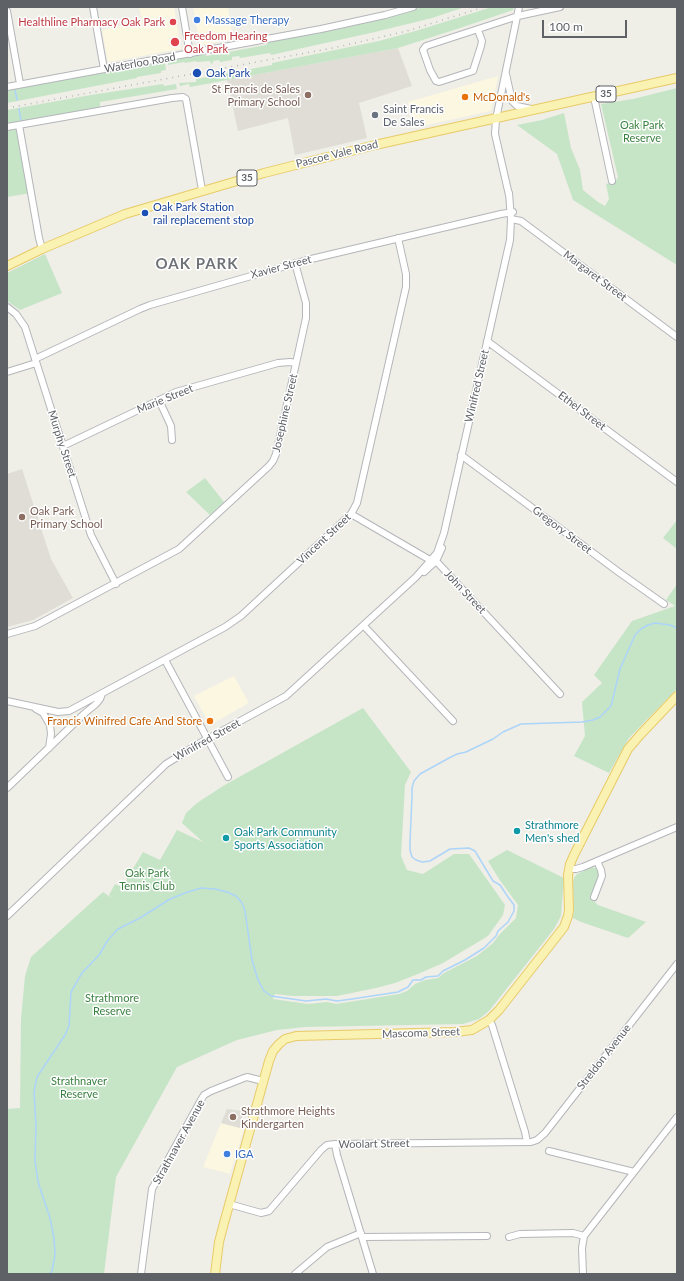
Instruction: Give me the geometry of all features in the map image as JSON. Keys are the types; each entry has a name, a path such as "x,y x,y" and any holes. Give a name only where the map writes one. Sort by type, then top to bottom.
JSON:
{"main road":[{"name":"Pascoe Vale Road","path":"7,266 42,249 125,214 202,190 310,160 677,78"},
{"name":"Mascoma Street","path":"215,1274 219,1242 263,1080 273,1051 279,1044 292,1036 464,1032 476,1028 489,1020 499,1010 564,927 569,910 569,870 584,835 628,749 677,696"}],"street":[{"path":"93,7 104,69"},
{"path":"182,7 190,54"},
{"name":"Waterloo Road","path":"7,87 321,30 413,7"},
{"name":"Winifred Street","path":"7,916 166,764 207,739 286,696 416,577 423,574 442,550 444,533 510,240 513,220 509,193 495,134 496,119 519,7"},
{"path":"478,30 482,41 475,69 471,72 439,82 436,81 429,68 423,50 426,46 518,16 560,7"},
{"path":"7,11 20,84"},
{"path":"505,73 512,101 517,106 535,110"},
{"path":"7,127 182,97 186,99 202,190"},
{"path":"594,97 612,181"},
{"path":"19,125 42,249"},
{"name":"Xavier Street","path":"7,372 36,361 140,308 295,263 512,212"},
{"name":"Margaret Street","path":"513,220 521,221 677,337"},
{"name":"Vincent Street","path":"7,701 63,712 69,711 164,661 234,622 351,514 357,503 406,287 406,274 398,238"},
{"name":"Josephine Street","path":"7,634 35,626 179,549 273,461 276,454 307,309 295,263"},
{"name":"Murphy Street","path":"7,307 16,314 23,323 94,544 116,584"},
{"name":"Ethel Street","path":"487,341 677,482"},
{"name":"Marie Street","path":"63,446 176,392 278,363 296,363"},
{"path":"159,400 171,426 172,440"},
{"name":"Gregory Street","path":"462,455 664,604"},
{"name":"John Street","path":"351,514 433,561 560,694"},
{"path":"364,626 453,721"},
{"path":"164,661 228,777"},
{"name":"Vincent Street","path":"7,788 96,704 102,694"},
{"path":"85,713 88,702"},
{"path":"31,706 43,713 50,725 51,734 49,748"},
{"path":"569,870 580,869 677,827"},
{"path":"594,897 602,876 597,861"},
{"name":"Streldon Avenue","path":"527,1142 537,1140 544,1133 677,964"},
{"path":"489,1020 492,1025 527,1142"},
{"name":"Strathnaver Avenue","path":"141,1274 152,1189 204,1095 244,1078 263,1080"},
{"path":"583,1274 582,1248 584,1236 677,1117"},
{"name":"Woolart Street","path":"229,1204 261,1213 269,1211 321,1150 327,1145 527,1142"},
{"path":"335,1144 337,1155 374,1274"},
{"path":"549,1151 634,1172"},
{"path":"509,1237 520,1234 573,1233 584,1236"},
{"path":"296,1274 327,1247 362,1235 487,1236"}],"shaded area":[{"path":"139,7 174,7 181,49 108,62 102,30 142,21"},
{"path":"193,7 228,7 233,39 200,45"},
{"name":"St Francis de Sales Primary School","path":"398,48 412,86 359,103 367,138 295,155 288,118 238,131 227,80"},
{"path":"498,76 491,111 413,128 408,102"},
{"name":"Oak Park Primary School","path":"22,469 51,559 73,598 33,620 7,627 7,474"},
{"path":"234,676 249,703 210,725 194,696"},
{"name":"Strathmore Heights Kindergarten","path":"227,1109 243,1111 240,1128 221,1123"},
{"path":"221,1123 244,1129 230,1174 203,1167"}],"green space":[{"path":"423,7 465,7 432,18 271,55 270,53 240,58 239,56 232,57 232,60 220,62 219,60 213,61 211,64 210,61 196,61 168,65 167,61 203,54 207,56 266,45 268,42 339,29"},
{"path":"492,7 514,7 513,10 398,48 190,87 189,84 180,86 179,83 196,82 196,79 272,65 272,63 379,41"},
{"path":"165,63 166,70 161,71 161,73 7,103 7,90 108,71"},
{"path":"163,84 164,86 176,84 177,89 100,102 100,107 17,122 31,193 7,197 7,110"},
{"name":"Oak Park Reserve","path":"677,88 677,265 573,200 557,154 517,125 542,120 564,113 571,148 580,170 583,190 605,206 609,199 606,184 615,182 618,177 601,104 633,99"},
{"path":"45,254 62,293 20,310 7,301 7,273"},
{"path":"205,478 224,502 210,515 186,492"},
{"path":"677,520 677,549 663,538"},
{"path":"677,584 677,689 629,738 609,773 574,756 585,736 582,702 602,683 594,675 632,621 675,606 666,600"},
{"path":"363,708 411,772 405,785 401,856 407,870 423,874 454,854 469,854 505,905 503,915 488,936 443,963 395,983 337,996 292,996 275,994 273,999 308,1004 327,1002 336,1004 399,994 407,991 415,984 425,980 438,978 444,973 477,956 493,943 516,918 518,905 488,861 507,850 564,878 561,916 554,929 489,1011 479,1019 463,1024 305,1027 277,1030 237,1040 177,1067 116,1177 104,1274 7,1274 7,1109 20,1108 21,1019 25,976 31,957 103,892 112,898 109,895 115,884 122,887 143,852 160,860 177,830 203,842 182,823 186,813 197,803 223,786"},
{"path":"592,867 596,868 600,874 591,898 598,905 646,922 628,938 573,918 574,878 577,874"}],"waterway":[{"path":"15,90 17,100"},
{"path":"19,109 21,120"},
{"path":"49,1274 52,1271 55,1255 54,1238 50,1218 38,1182 35,1161 36,1126 34,1092 37,1077 65,1035 69,1026 71,992 82,973 99,955 108,940 118,929 140,918 170,899 201,888 215,889 236,896 242,903 245,911 252,960 258,980 264,991 271,996 306,1001 326,999 337,1001 398,992 408,987 413,980 421,980 426,977 438,976 443,971 484,948 496,936 498,931 508,922 514,911 514,905 500,885 493,881 475,851 469,848 450,849 430,861 422,862 412,857 410,842 412,788 414,781 420,774 449,758 466,752 521,724 582,722 600,717 611,706 620,669 635,635 641,629 655,623 670,625 677,628"}],"railway":[{"path":"7,108 333,48 407,31 484,7"}],"place":[{"name":"Massage Therapy","path":"197,20"},
{"name":"Healthline Pharmacy Oak Park","path":"173,22"},
{"name":"Freedom Hearing Oak Park","path":"175,42"},
{"name":"Oak Park","path":"197,73"},
{"name":"St Francis de Sales Primary School","path":"308,95"},
{"name":"McDonald's","path":"465,97"},
{"name":"Saint Francis De Sales","path":"375,115"},
{"name":"Oak Park Station rail replacement stop","path":"145,213"},
{"name":"Oak Park Primary School","path":"22,517"},
{"name":"Francis Winifred Cafe And Store","path":"210,721"},
{"name":"Strathmore Men's shed","path":"517,831"},
{"name":"Oak Park Community Sports Association","path":"226,838"},
{"name":"Strathmore Heights Kindergarten","path":"233,1117"},
{"name":"IGA","path":"227,1154"}],"district":[{"name":"OAK PARK","path":"197,264"}],"park label":[{"name":"Oak Park Tennis Club","path":"147,879"},
{"name":"Strathmore Reserve","path":"112,1004"},
{"name":"Strathnaver Reserve","path":"79,1087"}]}
